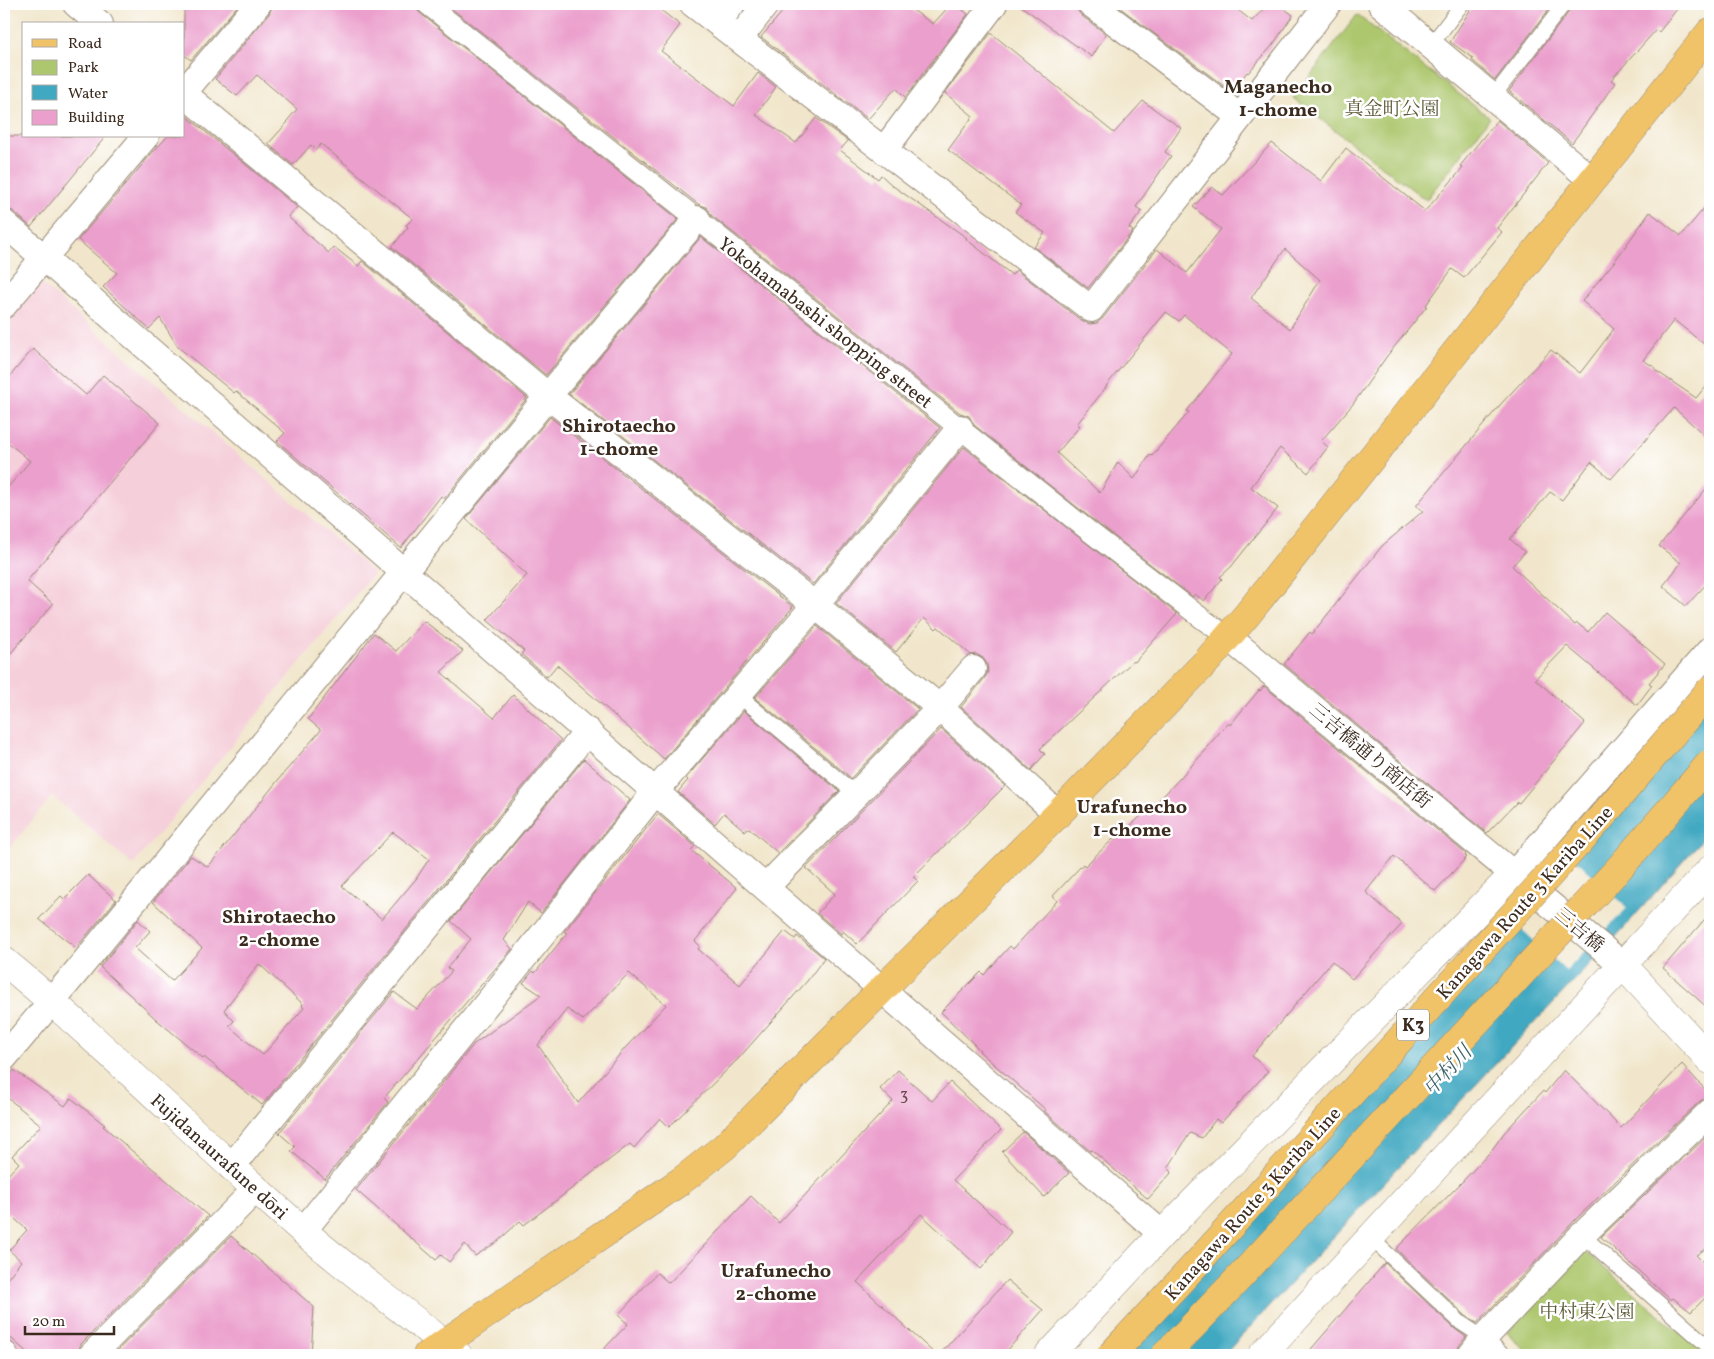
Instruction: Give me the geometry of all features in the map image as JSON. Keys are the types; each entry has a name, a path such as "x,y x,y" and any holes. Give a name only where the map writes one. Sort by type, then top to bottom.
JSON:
{"main road":[{"path":"443,1351 681,1181 724,1147 1058,814 1207,661 1710,32"},
{"name":"Kanagawa Route 3 Kariba Line","path":"1111,1355 1199,1261 1600,819 1710,690"},
{"name":"Kanagawa Route 3 Kariba Line","path":"1165,1355 1240,1278 1622,865 1710,762"}],"street":[{"path":"76,4 98,22"},
{"path":"185,92 258,4"},
{"name":"Yokohamabashi shopping street","path":"426,4 1098,538 1228,637"},
{"path":"693,4 725,13 740,38 1091,309 1328,4"},
{"path":"740,38 766,4"},
{"path":"884,150 994,4"},
{"path":"1091,4 1240,117"},
{"path":"1381,4 1592,180"},
{"path":"185,94 548,396 816,605 940,708 1058,814"},
{"path":"4,306 144,138"},
{"path":"4,1058 548,396 697,219"},
{"path":"4,223 1162,1234"},
{"path":"303,1231 556,918 655,792 816,605 960,428"},
{"name":"三吉橋通り商店街","path":"1228,637 1514,874"},
{"path":"1049,1355 1162,1234 1514,874 1710,650"},
{"path":"766,887 940,708 973,669"},
{"path":"231,1167 588,731"},
{"path":"1262,1355 1710,870"},
{"name":"三吉橋","path":"1514,874 1623,965"},
{"name":"Fujidanaurafune dōri","path":"4,961 52,1001 303,1231 443,1351"},
{"path":"1623,965 1710,1060"},
{"path":"1486,1350 1582,1236 1710,1112"},
{"path":"92,1355 256,1189"}],"lane":[{"path":"1430,45 1462,4"},
{"path":"1493,97 1564,4"},
{"path":"738,695 856,794"},
{"path":"1582,1236 1710,1348"},
{"path":"1372,1238 1461,1323 1486,1350"}],"shaded area":[{"path":"41,283 374,573 133,865 52,796 4,855 4,327"}],"green space":[{"name":"真金町公園","path":"1357,15 1490,118 1426,200 1293,98"},
{"name":"中村東公園","path":"1583,1250 1707,1355 1531,1355 1507,1333"}],"water":[{"name":"中村川","path":"1710,691 1710,831 1623,929 1224,1355 1096,1355 1297,1157"}],"pier":[{"path":"1568,852 1627,908 1566,971 1510,918"}],"building":[{"path":"184,4 239,4 191,60 185,56"},
{"path":"273,4 415,4 416,9 420,13 678,219 546,375 392,247 408,227 406,225 413,219 321,144 316,150 311,145 293,165 268,144 297,109 257,75 237,96 215,79 269,14"},
{"path":"446,4 653,4 680,25 661,51 734,106 758,73 776,87 756,115 796,143 816,118 848,141 840,150 878,179 881,175 893,186 967,238 1012,275 1016,270 1082,321 1090,324 1097,323 1103,318 1157,249 1187,273 1221,229 1193,207 1212,187 1223,195 1272,143 1321,181 1346,148 1425,211 1463,168 1460,166 1497,120 1548,163 1497,228 1502,232 1464,278 1452,269 1427,306 1387,356 1353,404 1321,441 1328,447 1308,473 1280,448 1251,487 1278,508 1231,567 1220,577 1222,579 1204,601 1195,594 1193,597 1097,523 974,425 969,416 960,413 711,215 706,207 698,204","holes":["1285,249 1320,280 1290,329 1251,298","1166,312 1179,321 1184,315 1232,354 1187,411 1189,412 1152,456 1150,455 1134,479 1118,462 1100,493 1057,453 1080,426 1077,424 1106,386"]},
{"path":"789,4 904,4 933,24 951,4 955,4 968,14 905,97 896,88 868,119 761,37"},
{"path":"1018,4 1076,4 1077,10 1082,16 1106,34 1092,57"},
{"path":"1115,4 1230,4 1252,21 1268,4 1278,4 1293,15 1272,46 1247,72 1232,92"},
{"path":"1474,4 1553,4 1495,80 1472,60 1473,58 1450,42"},
{"path":"1573,4 1681,4 1659,32 1656,30 1611,80 1615,83 1572,143 1509,91"},
{"path":"991,33 1114,133 1143,101 1181,128 1165,152 1171,156 1136,207 1142,211 1129,228 1133,231 1088,288 1034,247 1045,233 1015,212 1021,205 948,150 973,116 945,93"},
{"path":"185,115 297,207 288,217 329,253 334,247 358,266 362,261 527,398 444,499 441,496 401,548 277,441 285,433 236,391 234,393 178,347 160,318 149,329 103,287 117,273 78,240 166,138 185,138"},
{"path":"4,136 22,136 22,138 104,138 31,227 13,211 4,208"},
{"path":"1710,201 1710,349 1674,320 1643,360 1696,398 1710,381 1710,440 1674,408 1611,479 1591,462 1562,500 1550,492 1510,539 1525,552 1512,566 1575,625 1577,623 1588,632 1605,612 1665,664 1649,683 1652,685 1637,705 1567,646 1535,679 1585,723 1519,803 1517,802 1487,833 1284,664 1310,632 1312,634 1382,546 1423,511 1416,506 1500,405 1551,350 1580,373 1614,329 1582,301 1614,262 1650,212 1681,236"},
{"path":"701,237 940,428 813,584 569,394"},
{"path":"33,349 86,395 103,375 160,423 27,581 53,604 4,661 4,492 30,461 4,439 4,383"},
{"path":"550,417 793,607 664,759 557,665 547,677 521,654 524,651 487,620 527,575 466,519"},
{"path":"964,447 1177,614 1135,662 1133,661 1040,749 1045,754 1031,770 961,707 988,672 987,664 983,658 976,654 971,655 938,627 936,629 924,618 896,652 836,603"},
{"path":"1710,484 1710,580 1686,606 1663,586 1681,563 1659,546"},
{"path":"424,621 463,651 441,672 494,718 513,695 561,740 262,1105 157,1020 100,967 138,920 150,931 135,948 172,981 202,948 153,902 191,856 208,867 321,730 308,719 374,633 396,651","holes":["393,832 429,859 416,879 382,919 342,886","259,964 303,1004 304,1008 263,1055 229,1026 234,1021 224,1010"]},
{"path":"817,626 918,709 851,778 755,698"},
{"path":"1264,686 1466,854 1465,856 1467,857 1435,891 1394,856 1366,892 1402,924 1352,979 1332,961 1252,1056 1268,1071 1221,1123 1216,1119 1202,1138 1190,1133 1168,1168 1172,1172 1148,1199 1044,1111 1046,1110 979,1051 941,1012 981,972 984,975 1010,946 1013,949 1057,901 1053,896 1083,864 1085,866 1165,794 1207,749 1228,723 1230,725"},
{"path":"744,711 839,791 778,853 749,828 745,831 724,813 715,824 678,792 688,780 686,778"},
{"path":"941,729 1005,786 913,877 918,881 857,944 843,931 841,934 817,913 835,894 806,868"},
{"path":"584,759 630,800 541,913 528,902 504,940 512,949 384,1098 388,1102 325,1179 291,1151 295,1147 279,1133 394,992 417,1009 452,971 447,968 471,939 451,921"},
{"path":"658,814 695,846 691,850 737,888 695,941 700,946 698,949 740,985 785,931 795,939 797,936 824,958 808,980 738,1059 669,1127 660,1118 634,1148 630,1144 524,1225 520,1221 497,1242 475,1256 465,1244 449,1262 441,1255 436,1260 356,1190 474,1044 541,995 523,983 533,971 535,973 567,933 564,932","holes":["629,973 666,1005 626,1047 578,1103 538,1045 567,1009 583,1020"]},
{"path":"88,875 116,900 76,948 39,919 61,896 64,899"},
{"path":"1710,913 1710,1010 1663,968"},
{"path":"1682,1064 1710,1097 1700,1101 1579,1216 1477,1323 1466,1316 1396,1249 1461,1183 1491,1151 1504,1133 1543,1091 1545,1093 1564,1070 1621,1128"},
{"path":"14,1070 65,1106 71,1098 105,1125 103,1126 208,1216 81,1344 77,1355 30,1355 4,1332 4,1283 21,1261 9,1250 27,1230 4,1209 4,1179 19,1163 12,1156 41,1125 4,1095 4,1085"},
{"path":"898,1070 932,1101 950,1082 1001,1130 953,1180 1011,1232 981,1269 921,1214 857,1282 936,1355 598,1355 628,1324 618,1315 657,1273 669,1283 751,1196 779,1223 893,1101 880,1089"},
{"path":"1023,1132 1069,1173 1044,1197 1002,1152"},
{"path":"1710,1133 1710,1246 1696,1255 1710,1269 1710,1293 1691,1312 1673,1298 1671,1300 1601,1237"},
{"path":"231,1236 314,1307 311,1355 113,1355"},
{"path":"1385,1263 1455,1329 1466,1337 1459,1346 1456,1355 1306,1355"},
{"path":"1007,1280 1043,1310 1003,1355 939,1355"}],"district":[{"name":"Maganecho 1-chome","path":"1278,98"},
{"name":"Shirotaecho 1-chome","path":"619,436"},
{"name":"Urafunecho 1-chome","path":"1132,818"},
{"name":"Shirotaecho 2-chome","path":"279,928"},
{"name":"Urafunecho 2-chome","path":"776,1282"}]}
